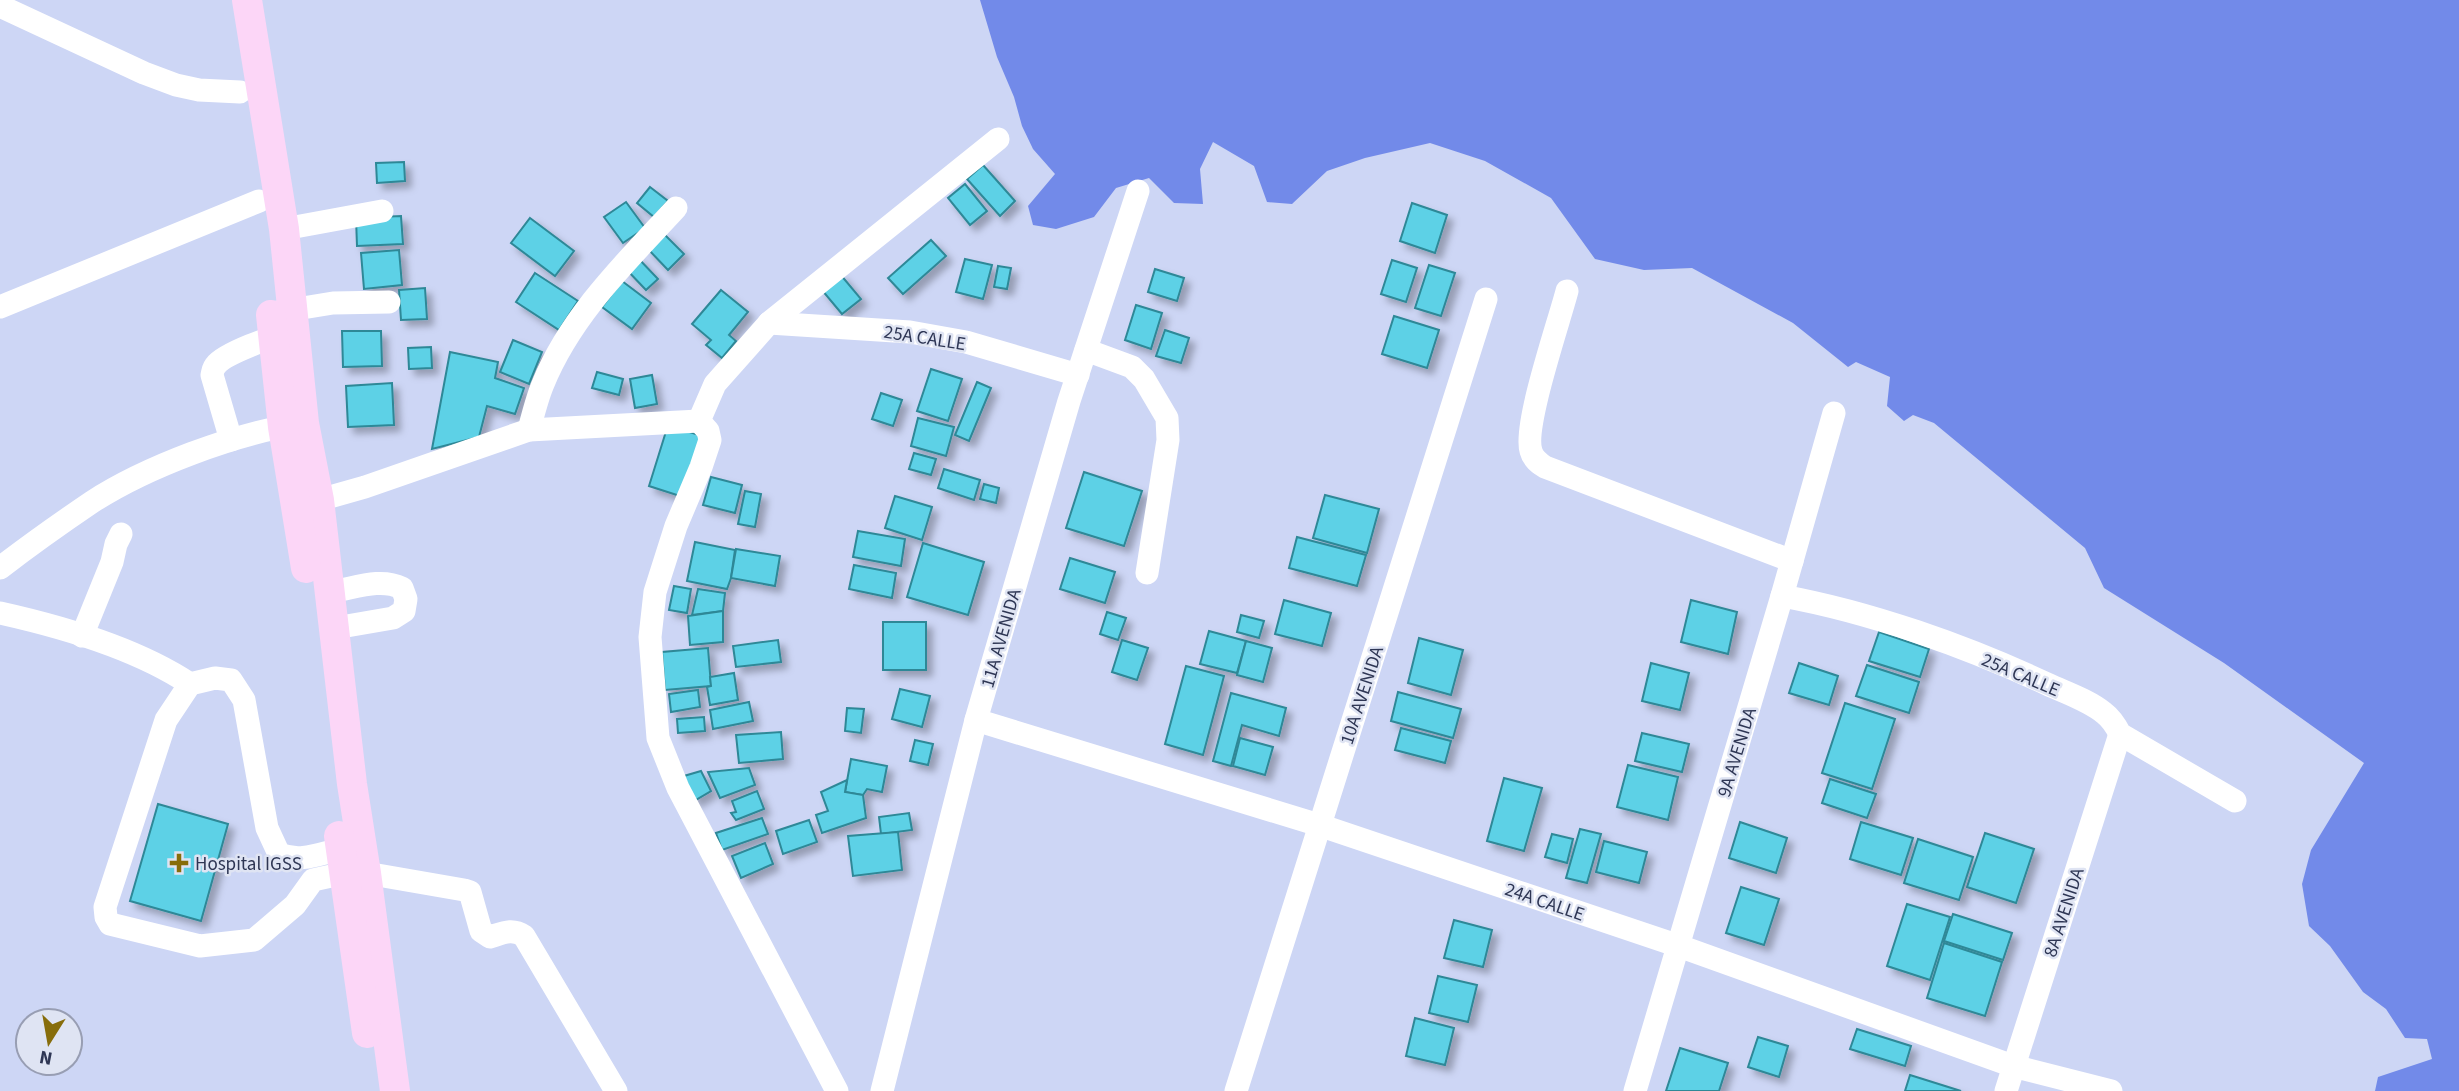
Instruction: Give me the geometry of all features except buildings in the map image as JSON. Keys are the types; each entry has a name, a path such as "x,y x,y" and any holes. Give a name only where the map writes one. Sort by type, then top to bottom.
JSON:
{"main road":[{"path":"226,0 259,201 283,323 302,537 353,860 395,1091"},
{"path":"247,0 284,229 283,323"},
{"path":"293,425 319,500 335,628 374,1091"}],"street":[{"path":"0,6 144,73 176,85 199,90 240,92"},
{"path":"699,421 715,384 769,323 998,139"},
{"name":"11A AVENIDA","path":"888,1090 976,720 1078,375 1138,191"},
{"path":"0,307 259,201"},
{"path":"528,430 543,384 561,348 600,290 676,208"},
{"path":"284,229 382,211"},
{"path":"1567,291 1531,424 1531,453 1537,462 1792,561"},
{"name":"10A AVENIDA","path":"1236,1091 1486,299"},
{"path":"231,440 212,375 214,366 283,323 333,303 389,302"},
{"name":"25A CALLE","path":"769,323 910,332 966,342 1078,375"},
{"path":"1086,349 1132,367 1144,379 1167,418 1168,440 1147,573"},
{"name":"9A AVENIDA","path":"1635,1091 1834,413"},
{"path":"319,500 365,487 528,430 699,421"},
{"path":"699,421 708,431 710,440 676,526 655,592 650,637 658,738 677,788 837,1091"},
{"path":"0,568 93,502 128,482 231,440 293,425"},
{"path":"82,636 121,534"},
{"path":"329,592 381,582 402,588 406,599 404,611 393,618 335,628"},
{"name":"25A CALLE","path":"1782,596 1824,603 1944,642 2031,677 2102,711 2120,734 2235,800"},
{"path":"0,614 36,621 82,636 164,667 190,684"},
{"path":"353,860 313,880 295,905 254,940 200,946 110,924 106,917 105,907 166,720 190,684 215,678 231,680 244,700 267,828 279,854 291,859 353,860 470,892 481,931 485,935 490,937 510,930 524,936 616,1091"},
{"name":"24A CALLE","path":"976,720 1319,825 1679,946 2013,1066 2111,1091"},
{"name":"8A AVENIDA","path":"2006,1091 2120,734"}],"water":[{"path":"980,0 2459,0 2459,1091 2375,1091 2378,1077 2432,1059 2427,1039 2405,1038 2386,1009 2363,992 2330,946 2309,926 2302,884 2311,850 2364,763 2224,663 2104,588 2085,548 1934,423 1913,415 1904,421 1887,406 1890,377 1856,362 1848,367 1793,323 1692,268 1644,270 1595,259 1551,198 1485,161 1430,143 1365,158 1327,171 1292,204 1267,202 1254,166 1213,142 1200,169 1203,204 1174,203 1149,178 1116,188 1094,217 1056,229 1033,225 1028,206 1055,174 1033,149 1022,126"}],"place":[{"name":"Hospital IGSS","path":"179,863"}]}
